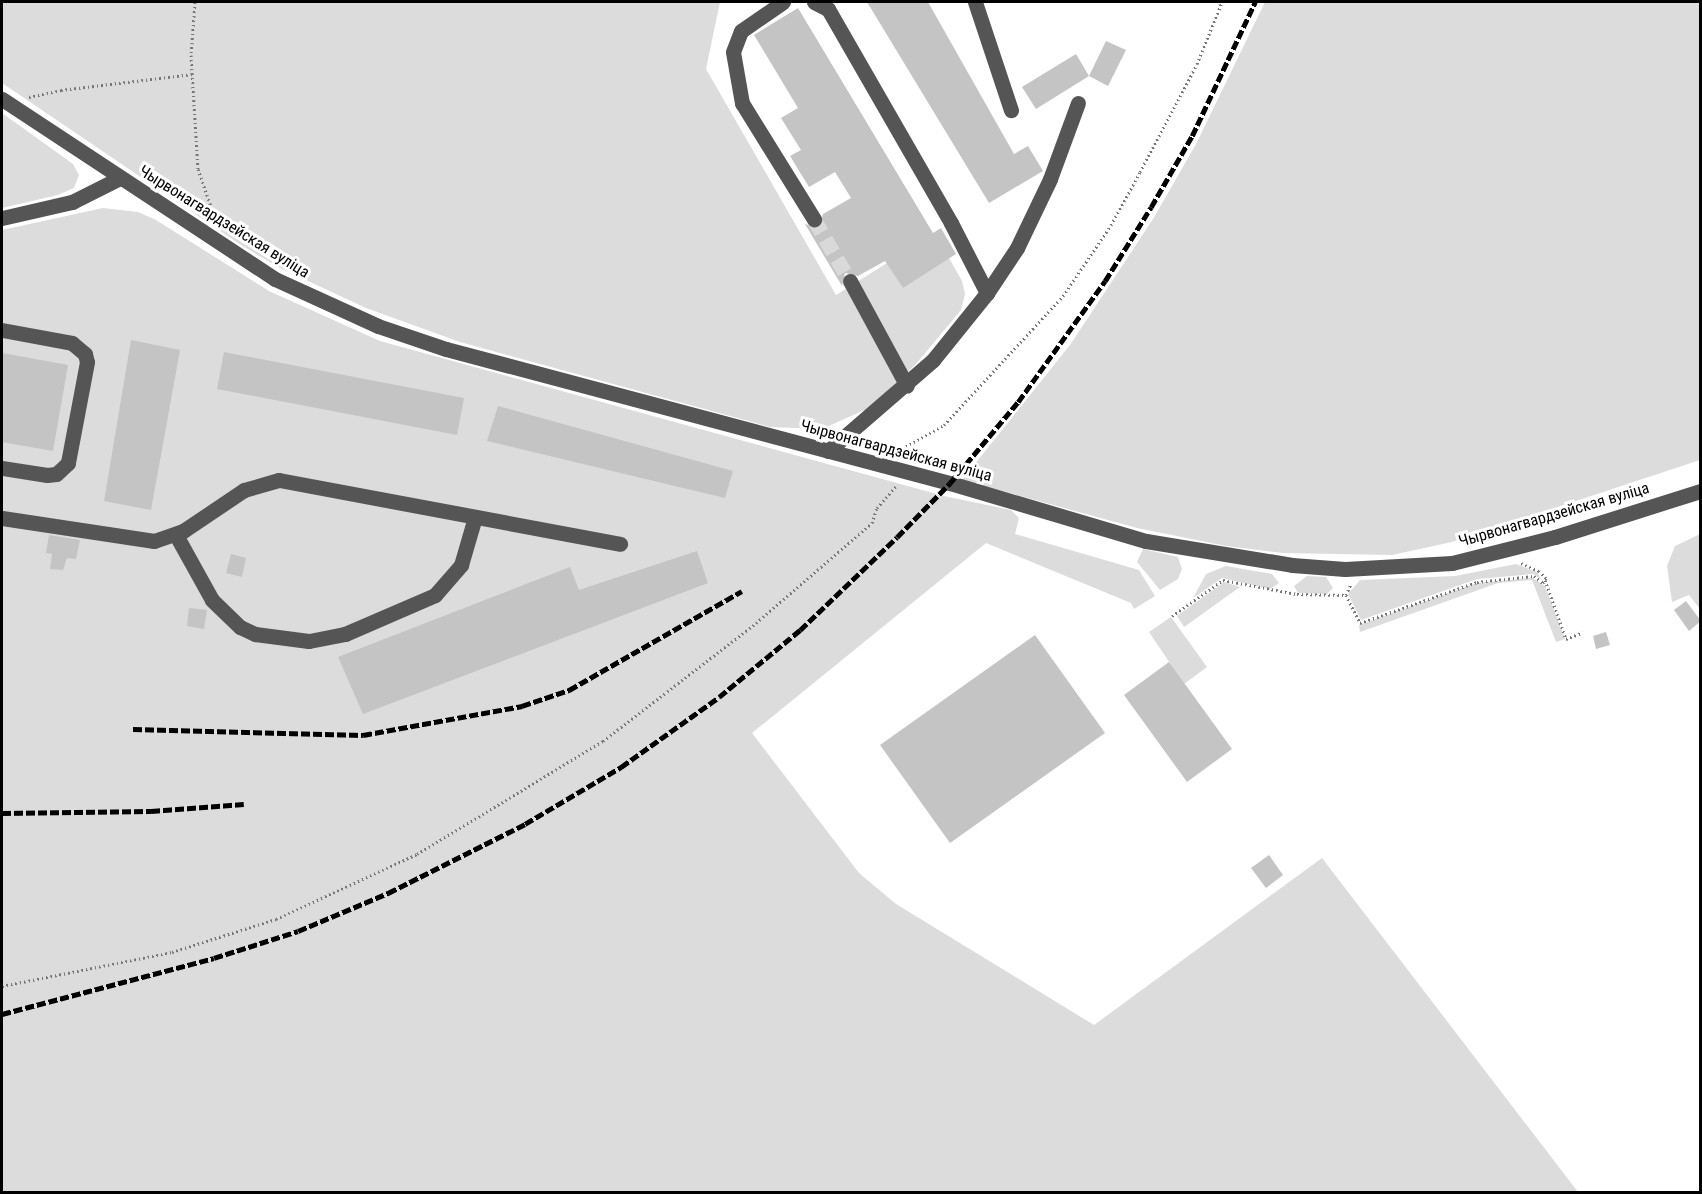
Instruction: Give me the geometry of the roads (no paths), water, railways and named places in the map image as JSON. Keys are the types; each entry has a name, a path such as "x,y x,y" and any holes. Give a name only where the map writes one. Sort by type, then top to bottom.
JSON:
{"street":[{"path":"783,2 741,31 733,51 742,103 814,219"},
{"path":"814,2 828,9 834,19 987,293"},
{"path":"975,2 1011,110"},
{"name":"Чырвонагвардзейская вуліца","path":"4,101 224,248 320,303 401,334 908,473 1146,541 1244,559 1345,569 1452,562 1555,537 1701,492"},
{"path":"828,451 907,386 933,360 987,293 1017,248 1050,179 1078,104"},
{"name":"Чырвонагвардзейская вуліца","path":"2,218 72,202 120,178"},
{"path":"850,281 907,386"},
{"path":"2,330 72,343 85,354 87,362 68,463 56,474 47,475 2,468"},
{"path":"2,518 142,541 176,535 244,490 279,480 620,544"},
{"path":"176,535 212,600 240,627 255,634 309,641 345,634 435,595 461,565 475,517"}],"tunnel":[{"path":"814,219 850,281"}],"railway":[{"path":"2,1014 214,958 298,931 388,893 525,824 621,767 719,697 800,630 897,537 950,483 1018,402 1105,281 1151,207 1192,136 1255,2"},
{"path":"133,729 363,735 522,706 569,690 742,591"},
{"path":"2,813 151,811 244,804"}]}
